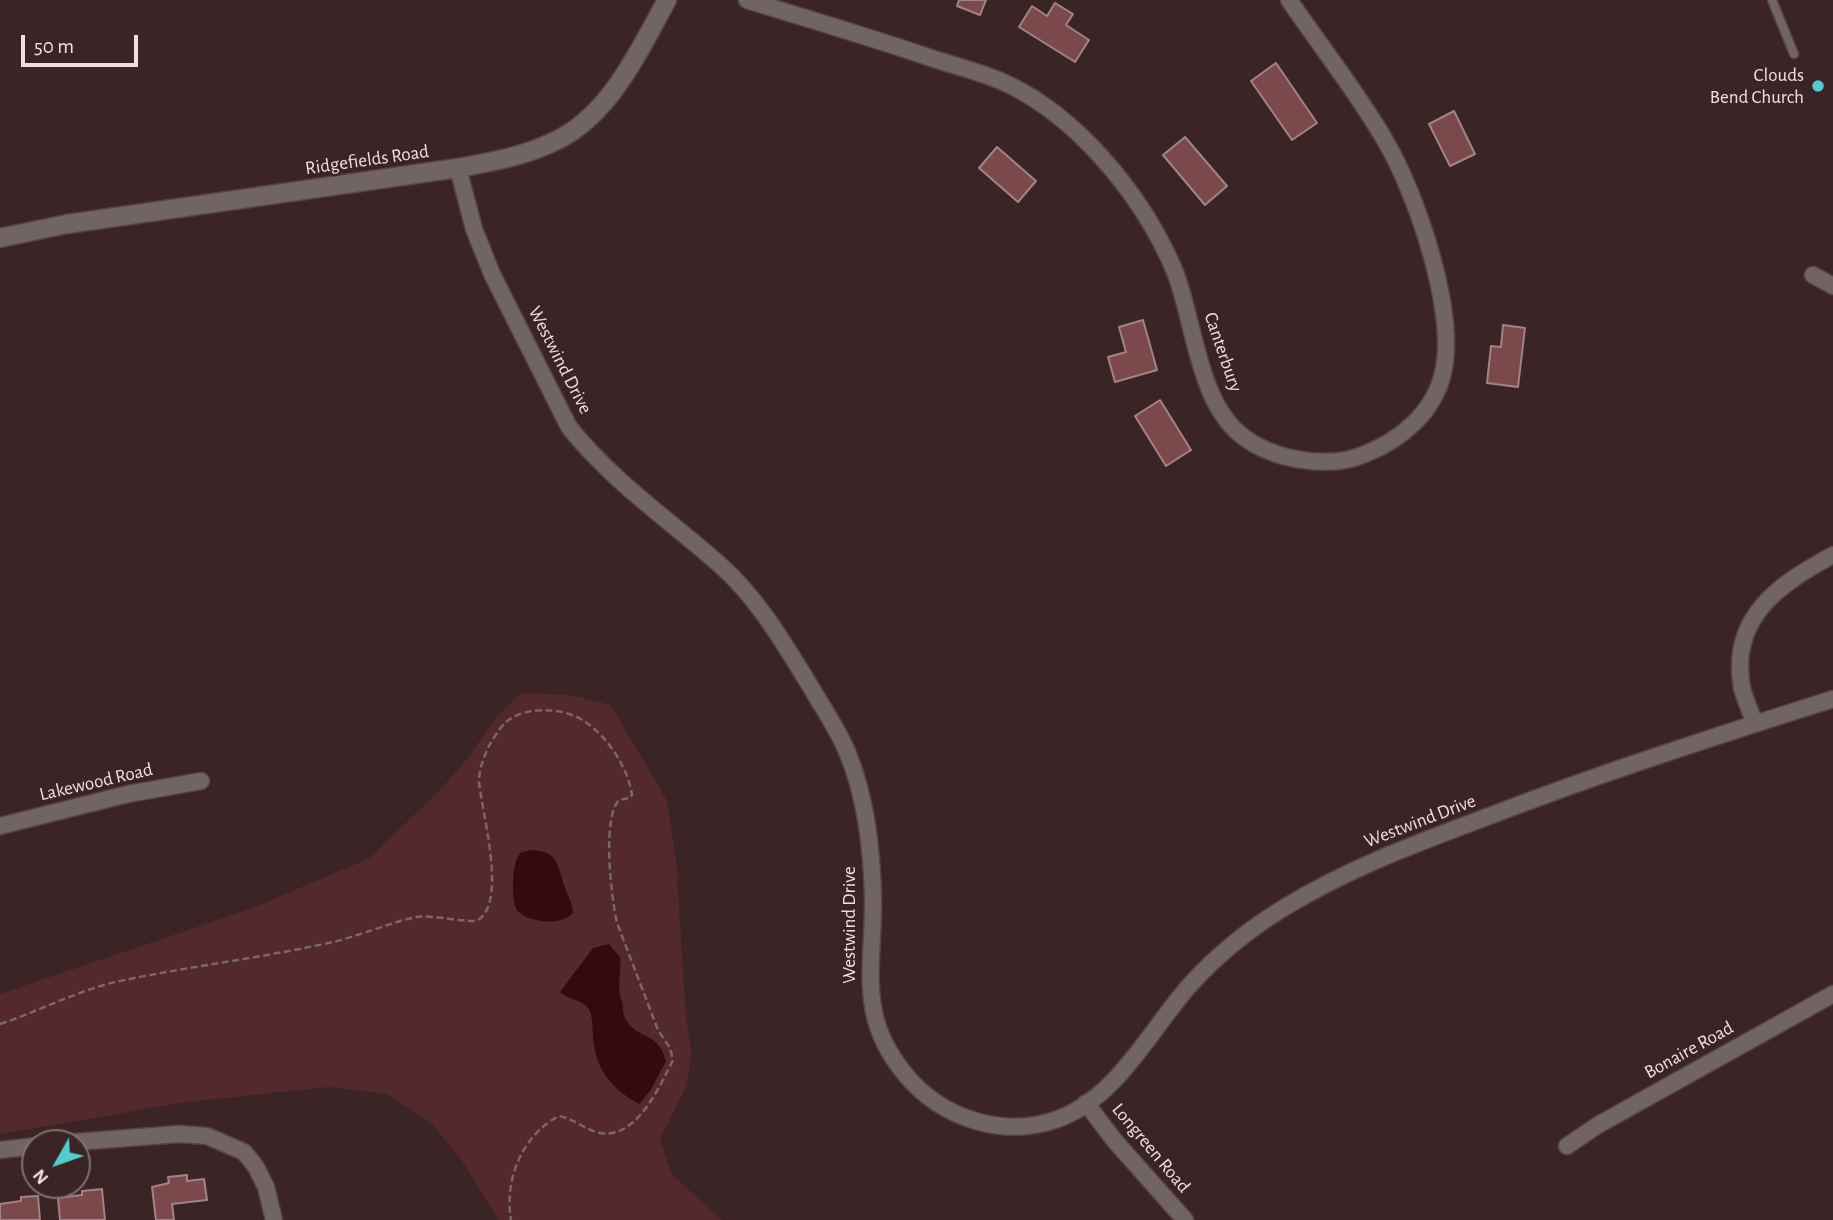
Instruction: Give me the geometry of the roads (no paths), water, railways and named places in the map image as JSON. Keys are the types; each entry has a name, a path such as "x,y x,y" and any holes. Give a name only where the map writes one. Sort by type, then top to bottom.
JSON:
{"street":[{"name":"Ridgefields Road","path":"0,238 67,224 512,158 554,142 574,130 608,98 667,0"},
{"name":"Canterbury","path":"747,0 997,79 1047,108 1101,158 1144,211 1176,274 1206,379 1223,416 1241,436 1285,456 1310,462 1337,461 1359,457 1383,447 1418,419 1431,400 1443,373 1443,313 1431,254 1402,174 1386,142 1289,0"},
{"name":"Westwind Drive","path":"458,168 474,229 492,274 569,427 622,484 721,565 748,594 778,635 848,754 868,828 873,902 870,999 877,1025 905,1074 925,1094 963,1117 1012,1128 1059,1119 1086,1103 1114,1080 1191,984 1248,931 1285,907 1380,857 1557,790 1833,699"},
{"path":"1814,275 1833,286"},
{"path":"1755,724 1742,689 1744,635 1754,614 1795,575 1833,555"},
{"name":"Lakewood Road","path":"0,826 128,794 201,782"},
{"name":"Bonaire Road","path":"1567,1146 1598,1125 1833,994"},
{"name":"Longreen Road","path":"1086,1103 1114,1140 1185,1220"},
{"path":"91,1141 179,1134 207,1136 244,1153 256,1167 266,1186 274,1220"},
{"path":"0,1150 21,1148"}],"lane":[{"path":"1772,0 1794,54"}],"place":[{"name":"Clouds Bend Church","path":"1818,86"}]}
